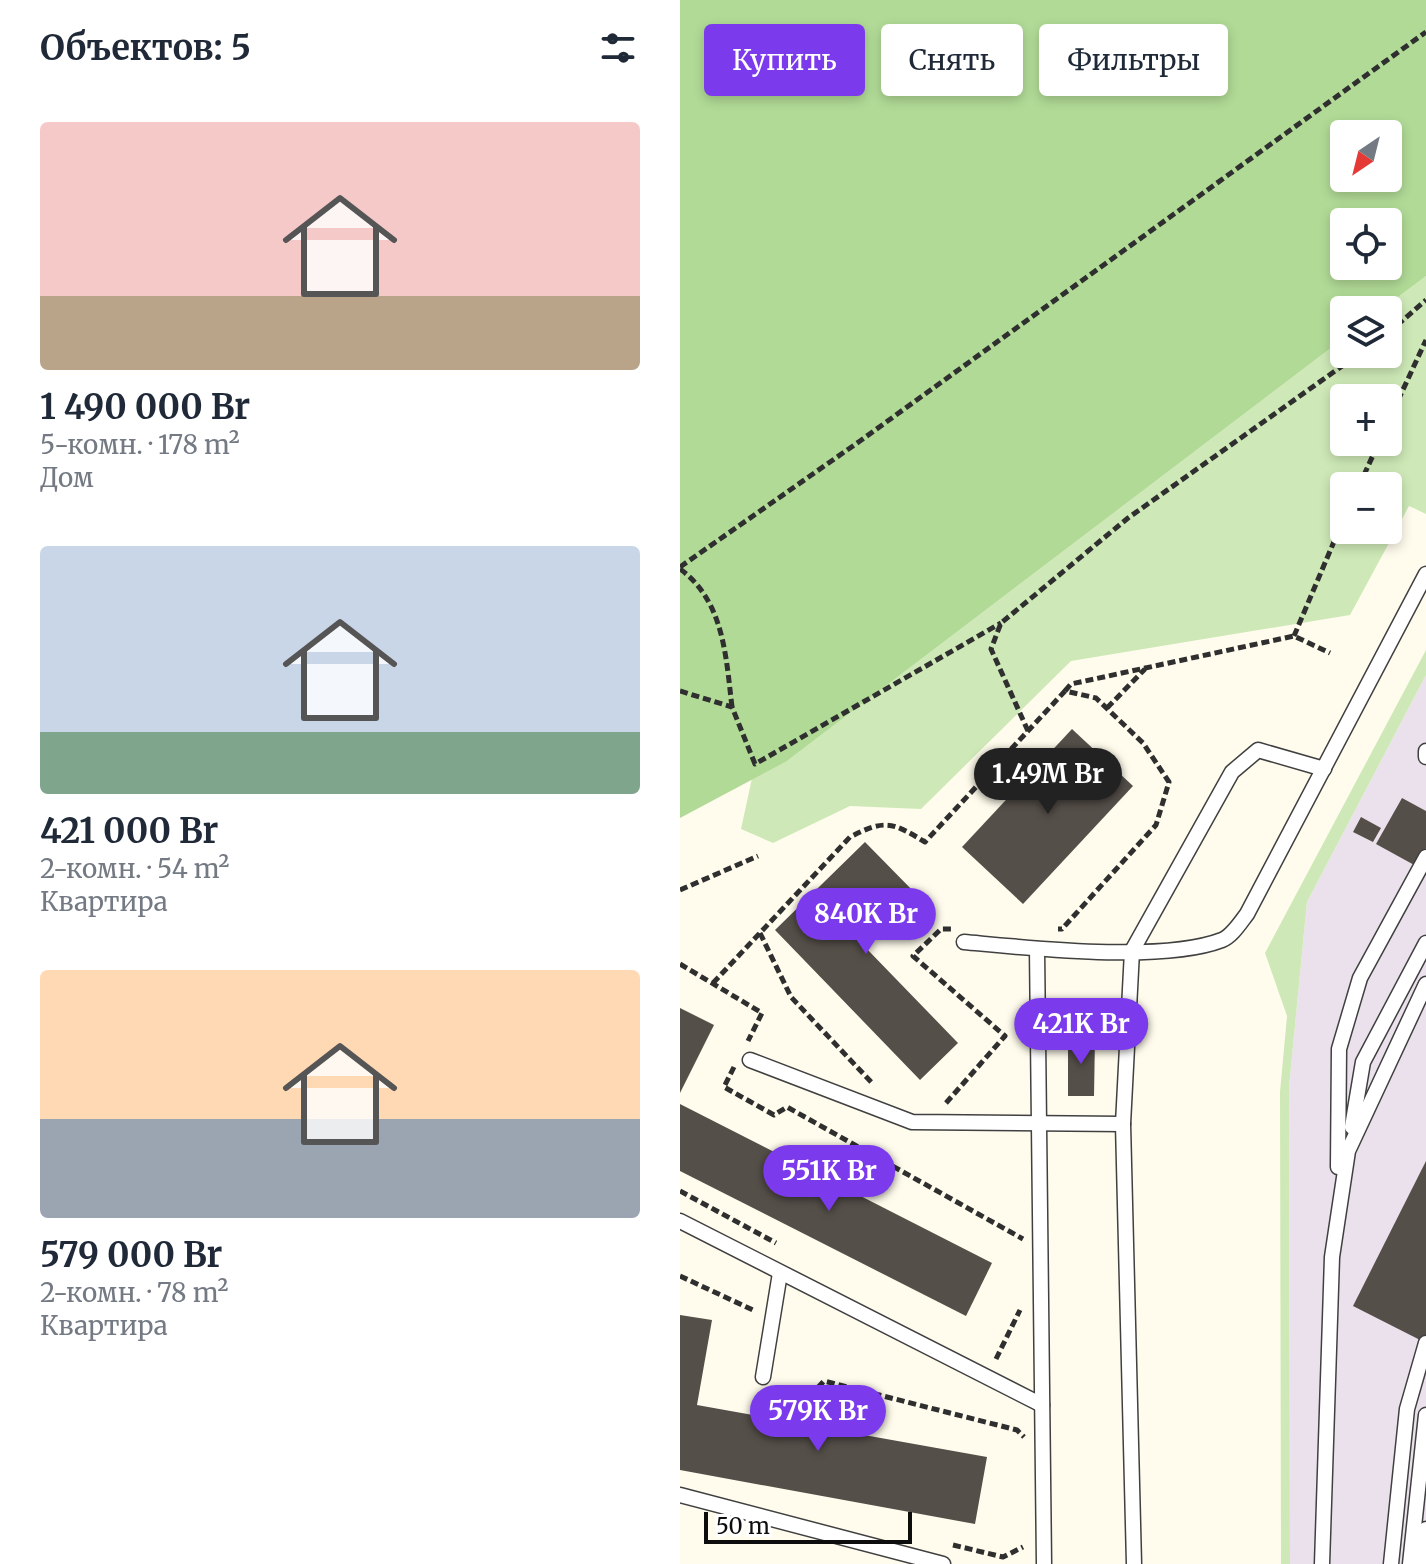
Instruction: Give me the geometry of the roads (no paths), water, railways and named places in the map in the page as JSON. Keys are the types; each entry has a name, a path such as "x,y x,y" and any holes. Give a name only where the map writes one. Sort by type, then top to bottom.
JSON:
{"lane":[{"path":"964,942 1037,949 1132,951 1197,947 1225,939 1247,914 1426,574"},
{"path":"1134,1564 1123,1124 1132,951 1232,772 1258,750 1324,769"},
{"path":"1338,1215 1339,1049 1360,978 1426,857"},
{"path":"1322,1564 1332,1257 1348,1151 1363,1062 1426,943"},
{"path":"1037,949 1044,1564"},
{"path":"1348,1151 1426,984"},
{"path":"743,1058 912,1122 1123,1124"},
{"path":"680,1221 1042,1405"},
{"path":"762,1381 780,1273"},
{"path":"1391,1564 1407,1409 1426,1343"},
{"path":"1410,1564 1426,1415"},
{"path":"680,1495 943,1564"},
{"path":"1422,1564 1426,1529"}]}
